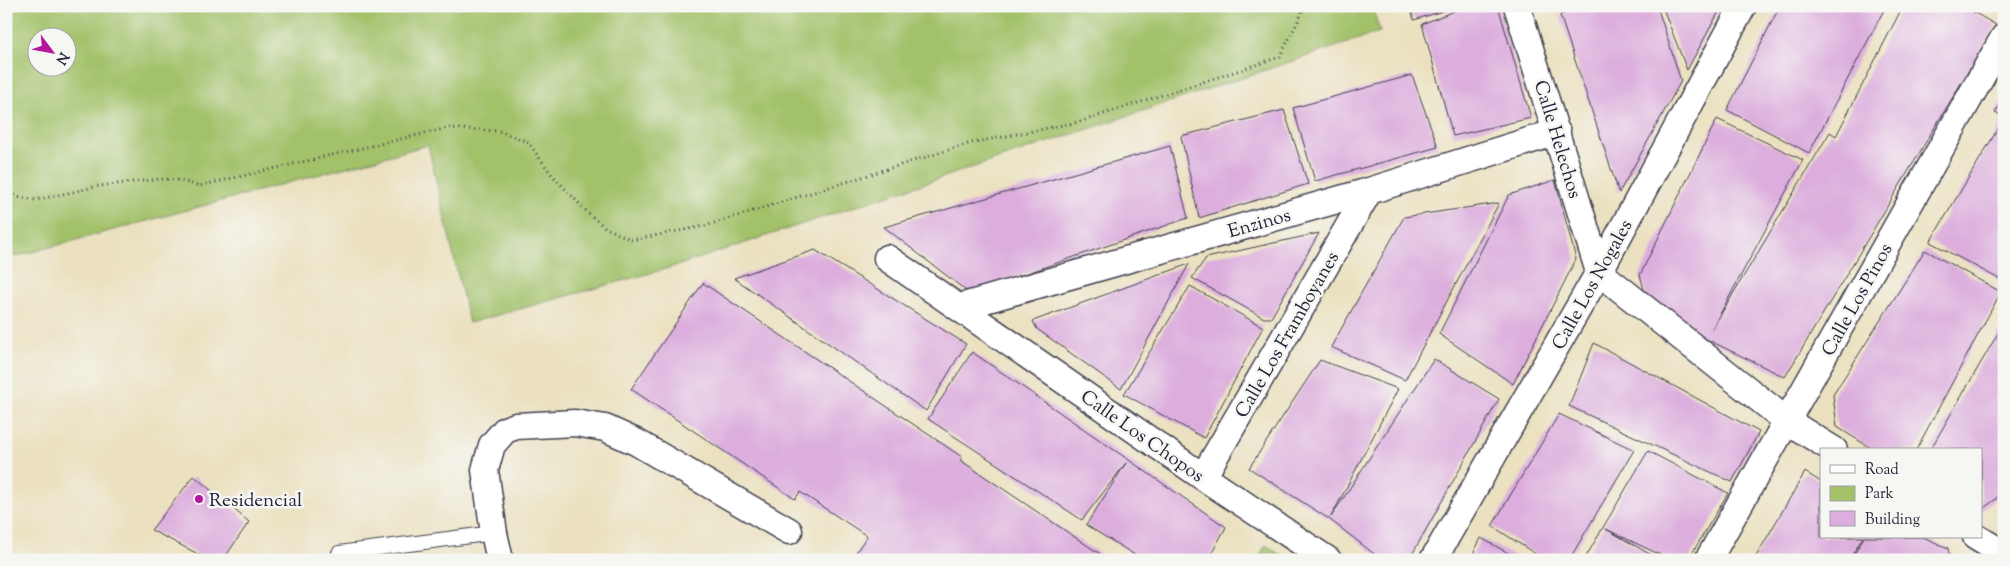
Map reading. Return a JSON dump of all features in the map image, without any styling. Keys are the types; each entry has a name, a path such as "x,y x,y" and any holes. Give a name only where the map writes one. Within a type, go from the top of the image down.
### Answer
{"street":[{"name":"Calle Helechos","path":"1517,6 1599,272"},
{"name":"Calle Los Nogales","path":"1433,560 1599,272 1743,6"},
{"name":"Calle Los Pinos","path":"1708,560 2004,37"},
{"name":"Enzinos","path":"960,307 1369,192 1557,132"},
{"name":"Calle Los Framboyanes","path":"1203,477 1369,192"},
{"name":"Calle Los Chopos","path":"887,258 1203,477 1328,560"},
{"path":"1599,272 1787,421 1831,448"},
{"path":"500,560 485,470 492,445 505,430 516,426 575,423 605,428 636,442 789,531"},
{"path":"1978,538 2002,554"}],"lane":[{"path":"339,553 494,533"}],"path":[{"path":"6,190 17,197 36,200 99,186 160,179 179,180 199,186 448,128 499,131 528,142 552,175 590,215 606,228 632,240 705,226 971,143 1078,122 1280,56 1302,14 1301,6"}],"green space":[{"path":"6,6 1372,6 1380,32 676,266 469,323 428,145 6,259"},
{"path":"1266,545 1288,560 1257,560"}],"building":[{"path":"1410,6 1455,6 1455,7 1414,20"},
{"path":"1466,6 1498,6 1531,118 1453,136 1422,24"},
{"path":"1554,6 1573,6 1573,7 1556,13"},
{"path":"1583,6 1657,6 1681,81 1619,193 1560,15"},
{"path":"1662,6 1722,6 1687,70"},
{"path":"1780,6 1886,6 1809,153 1727,110"},
{"path":"1903,6 1963,6 1996,25 1785,377 1706,339 1702,346 1648,304 1640,275 1717,119 1803,160 1712,329 1830,132 1836,136"},
{"path":"1412,75 1438,147 1315,181 1293,108"},
{"path":"2004,98 2004,117 1995,113"},
{"path":"1284,110 1308,184 1199,218 1181,136"},
{"path":"2002,122 2004,275 2001,280 1930,242"},
{"path":"1170,146 1188,218 969,293 884,227"},
{"path":"1555,180 1576,259 1513,384 1439,334 1509,195"},
{"path":"1499,203 1405,380 1331,347 1404,217"},
{"path":"1319,233 1271,318 1264,318 1192,278 1206,258"},
{"path":"815,250 966,344 926,411 734,278"},
{"path":"1925,250 2001,292 1917,448 1871,448 1837,427 1833,395"},
{"path":"1189,264 1121,389 1037,329 1033,321"},
{"path":"703,283 962,457 960,460 1109,560 851,560 867,536 800,492 795,499 631,389"},
{"path":"1190,286 1263,327 1204,438 1124,394"},
{"path":"2004,323 2004,340 1998,338 2004,341 2004,485 1996,499 1982,509 1982,448 1931,448"},
{"path":"1594,343 1759,432 1732,482 1569,406"},
{"path":"972,352 1226,527 1208,560 1143,560 1086,525 1126,463 1082,520 928,419"},
{"path":"1434,359 1499,399 1409,560 1382,560 1329,519 1249,468 1320,360 1398,389 1331,517"},
{"path":"1559,414 1634,450 1569,560 1545,560 1492,526"},
{"path":"1648,451 1728,493 1688,560 1671,560 1606,529 1660,560 1584,560"},
{"path":"1805,472 1820,481 1820,538 1862,538 1849,560 1754,560"},
{"name":"Residencial","path":"194,476 249,522 223,560 210,560 151,530"},
{"path":"1481,538 1521,560 1470,560"},
{"path":"1863,538 1925,538 1948,548 1950,560 1851,560"}],"place":[{"name":"Residencial","path":"199,499"}]}
